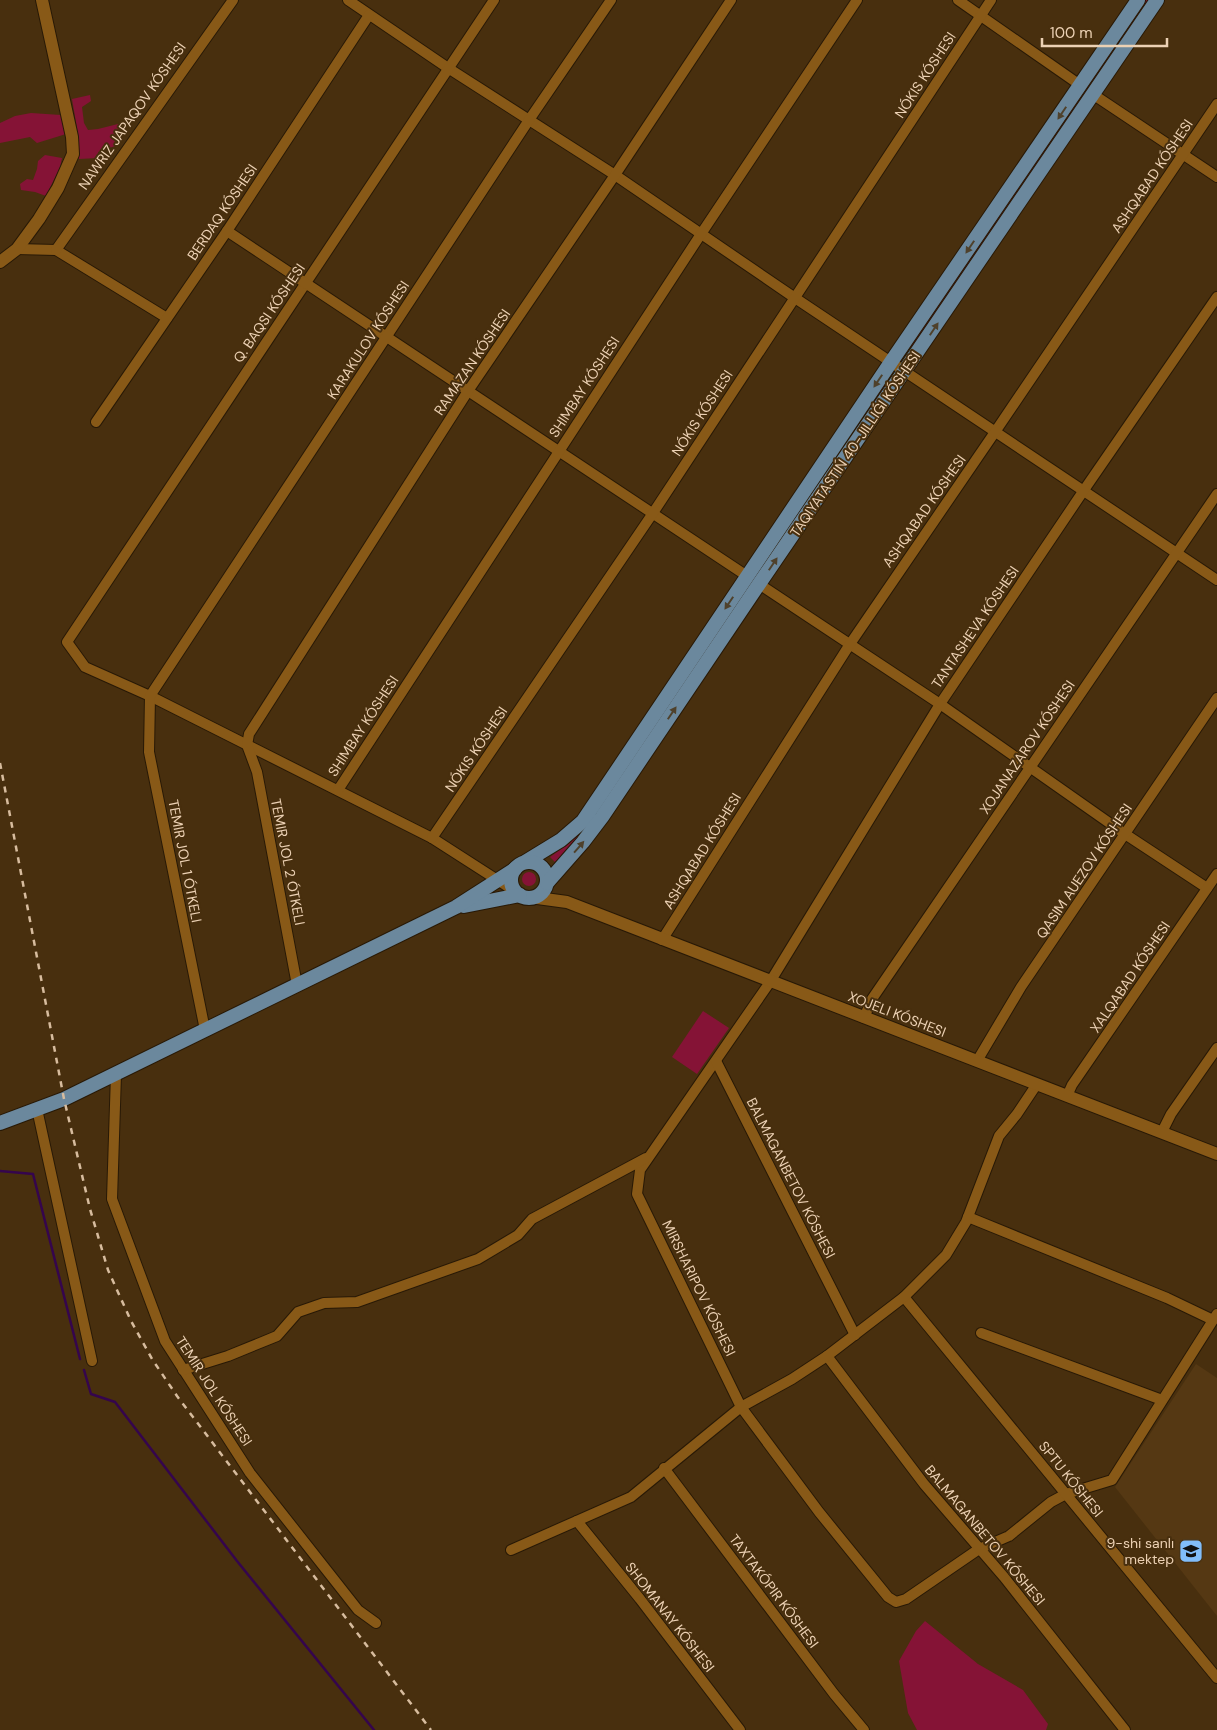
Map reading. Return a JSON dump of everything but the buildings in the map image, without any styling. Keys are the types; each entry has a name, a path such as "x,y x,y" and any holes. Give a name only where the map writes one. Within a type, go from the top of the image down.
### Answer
{"main road":[{"path":"0,1123 64,1099 456,907 561,840 583,821 891,362 1138,0"},
{"path":"456,907 541,893 547,883 583,842 602,817 1157,0"},
{"path":"522,895 512,884 511,878 520,866 536,863 542,866 547,877 547,883"}],"street":[{"path":"0,262 17,249 39,219 58,188 73,154 72,137 42,0"},
{"path":"56,250 233,0"},
{"path":"348,0 448,68 615,175 795,298 1217,580"},
{"path":"494,0 67,642 85,667 150,696 432,838 522,895 567,902"},
{"name":"KARAKULOV KÓSHESI","path":"150,696 529,120 611,0"},
{"name":"RAMAZAN KÓSHESI","path":"247,745 249,734 468,391 731,0"},
{"path":"338,790 701,234 857,0"},
{"path":"958,0 1080,85"},
{"name":"NÓKIS KÓSHESI","path":"432,838 653,513 990,0"},
{"name":"BERDAQ KÓSHESI","path":"96,422 227,231 370,15"},
{"path":"1094,95 1217,177"},
{"name":"ASHQABAD KÓSHESI","path":"662,940 850,644 1217,104"},
{"path":"227,231 747,576"},
{"path":"17,249 56,250 167,318"},
{"name":"TANTASHEVA KÓSHESI","path":"770,982 940,704 1217,297"},
{"name":"XOJANAZAROV KÓSHESI","path":"864,1018 872,998 1217,494"},
{"path":"759,584 940,704 1125,834 1207,888"},
{"name":"TEMIR JOL 1 ÓTKELI","path":"150,696 149,752 205,1030"},
{"path":"977,1062 1022,987 1217,698"},
{"name":"TEMIR JOL 2 ÓTKELI","path":"247,745 257,772 298,985"},
{"name":"XALQABAD KÓSHESI","path":"1067,1096 1072,1085 1217,874"},
{"path":"547,883 556,894 567,902"},
{"name":"XOJELI KÓSHESI","path":"567,902 1217,1154"},
{"name":"MIRSHARIPOV KÓSHESI","path":"770,982 640,1170 637,1194 741,1407 819,1512 888,1597 896,1602 906,1599 979,1548"},
{"path":"1162,1132 1171,1114 1217,1048"},
{"name":"BALMAGANBETOV KÓSHESI","path":"716,1060 855,1335"},
{"name":"TEMIR JOL KÓSHESI","path":"116,1074 112,1199 165,1341 250,1473 358,1610 376,1623"},
{"path":"512,1550 630,1496 741,1407 792,1379 827,1356 904,1296 946,1255 968,1217 999,1136 1018,1114 1037,1084"},
{"path":"37,1109 92,1360"},
{"path":"183,1370 228,1356 277,1336 298,1312 324,1303 357,1302 478,1259 518,1235 532,1219 649,1156"},
{"path":"968,1217 1215,1317 1112,1480 1066,1494 1051,1502 1009,1536 979,1548"},
{"name":"SPTU KÓSHESI","path":"904,1296 1217,1678"},
{"path":"981,1333 1162,1400"},
{"name":"BALMAGANBETOV KÓSHESI","path":"827,1356 924,1484 1004,1577 1125,1730"},
{"name":"TAXTAKÓPIR KÓSHESI","path":"664,1468 834,1694 864,1730"},
{"name":"SHOMANAY KÓSHESI","path":"577,1521 640,1599 740,1730"}],"shaded area":[{"path":"1144,0 1148,0 912,347 909,346"},
{"path":"90,95 91,101 82,107 84,123 88,130 118,124 119,143 98,152 98,158 79,159 78,134 72,99"},
{"path":"31,113 61,115 66,134 37,143 30,137 0,143 0,123 15,116"},
{"path":"45,155 62,158 60,167 46,196 21,190 20,184 27,179 33,180 38,161"},
{"path":"885,381 888,383 590,828 572,848 555,862 550,857 570,843 582,830"},
{"path":"526,872 532,872 536,879 532,886 526,886 522,882 522,876"},
{"path":"703,1011 729,1028 697,1074 672,1057"},
{"name":"9-shi sanlı mektep","path":"1196,1364 1217,1378 1217,1616 1115,1487"},
{"path":"925,1621 978,1664 1023,1690 1048,1724 1046,1730 917,1730 908,1713 899,1661 916,1631"}],"waterway":[{"path":"0,1171 33,1174 80,1359"},
{"path":"84,1370 91,1394 115,1402 237,1561 374,1730"}],"railway":[{"path":"0,763 64,1099 90,1209 108,1270 131,1321 152,1359 177,1396 431,1730"}],"place":[{"name":"9-shi sanlı mektep","path":"1191,1551"}]}
